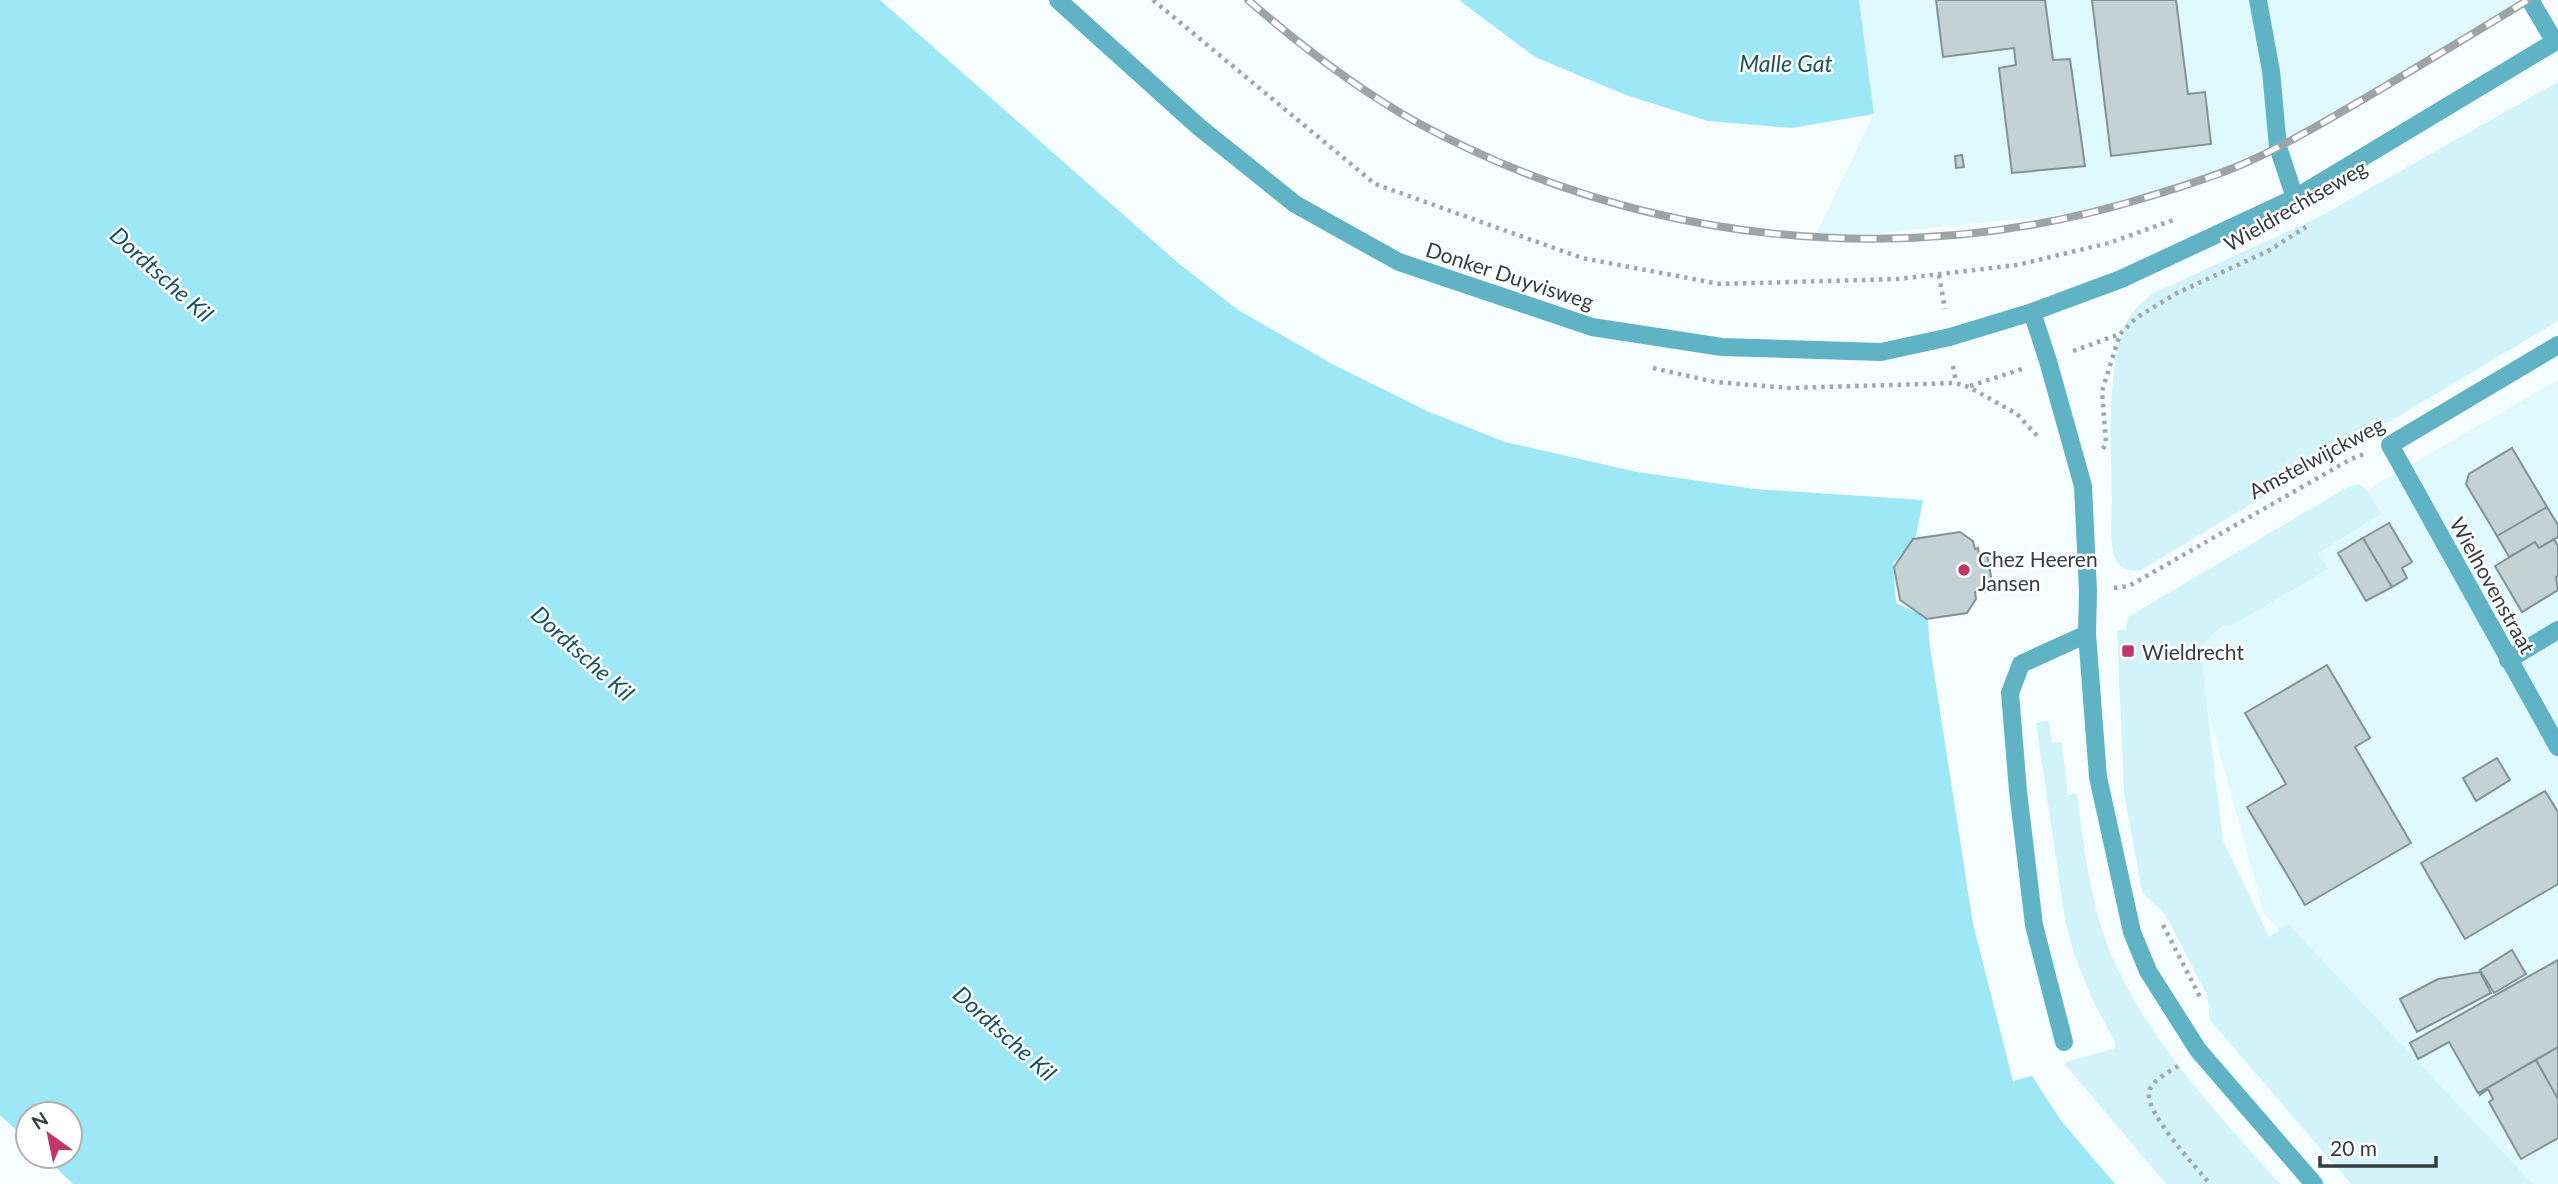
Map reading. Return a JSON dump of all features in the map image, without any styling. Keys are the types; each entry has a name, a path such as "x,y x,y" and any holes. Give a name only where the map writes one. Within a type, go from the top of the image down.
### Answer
{"street":[{"name":"Donker Duyvisweg","path":"1058,0 1199,127 1295,204 1399,262 1592,327 1722,347 1881,352 1950,337 2032,312"},
{"path":"2258,0 2271,71 2278,147 2295,198"},
{"path":"2530,0 2556,41"},
{"name":"Wieldrechtseweg","path":"2032,312 2122,279 2295,198 2556,41"},
{"path":"2032,312 2082,486 2088,591 2087,634 2098,776 2132,932 2148,971 2198,1050 2314,1184"},
{"name":"Amstelwijckweg","path":"2390,445 2558,345"},
{"name":"Wielhovenstraat","path":"2390,445 2558,747"},
{"path":"2508,660 2558,630"},
{"path":"2064,1042 2034,925 2018,791 2010,692 2021,664 2087,634"}],"path":[{"name":"Donker Duyvisweg","path":"1153,0 1375,184 1582,258 1720,284 1898,279 1939,275"},
{"name":"Wieldrechtseweg","path":"2082,486 2106,443 2102,390 2120,334 2136,318 2177,293 2268,251 2310,225"},
{"path":"1969,387 2017,414 2045,445"},
{"name":"Amstelwijckweg","path":"2088,591 2129,586 2351,459 2390,445"},
{"path":"2198,1050 2153,1085 2149,1092 2153,1111 2210,1184"}],"shaded area":[{"path":"1859,0 2528,0 2369,95 2213,174 2103,210 1813,240 1874,114"},
{"path":"2558,82 2558,321 2141,570 2133,571 2119,565 2113,552 2111,537 2111,399 2120,339 2125,324 2137,307 2154,293 2321,216"},
{"path":"2558,380 2558,1184 2503,1184 2264,913 2189,642 2377,484"},
{"path":"2359,484 2367,490 2381,514 2318,553 2328,569 2231,626 2223,625 2200,646 2223,840 2269,937 2288,924 2533,1184 2351,1184 2210,1020 2207,995 2165,914 2142,892 2124,792 2117,630 2126,630 2128,617 2346,488"},
{"path":"2049,721 2052,743 2062,742 2068,795 2077,794 2095,905 2120,974 2138,1007 2182,1070 2280,1184 2166,1184 2064,1063 2115,1048 2115,1042 2093,1001 2074,954 2065,919 2036,723"}],"water":[{"name":"Dordtsche Kil","path":"0,0 880,0 1177,262 1238,310 1334,365 1427,411 1505,442 1637,472 1755,489 1923,500 1916,536 1893,564 1896,603 1928,618 1929,640 1973,924 2013,1081 2032,1076 2062,1122 2115,1184 73,1184 58,1170 84,1170 84,1100 14,1100 14,1128 0,1115"},
{"name":"Malle Gat","path":"1459,0 1859,0 1874,114 1792,128 1708,121 1626,95 1535,57"}],"building":[{"path":"1936,0 2045,0 2053,60 2070,59 2085,166 2012,173 1999,68 2016,65 2014,48 1943,57"},
{"path":"2092,0 2176,0 2188,94 2205,92 2211,144 2111,156"},
{"path":"1962,155 1964,167 1956,168 1955,156"},
{"path":"2512,448 2547,507 2497,536 2466,484 2469,474"},
{"path":"2547,507 2558,525 2558,537 2539,548 2535,542 2509,557 2497,536"},
{"path":"2389,523 2412,562 2402,568 2407,578 2392,587 2363,538"},
{"path":"1960,532 1973,541 1979,555 1987,554 1992,582 1984,583 1986,591 1975,592 1976,599 1967,613 1927,619 1900,600 1894,567 1913,539"},
{"path":"2363,538 2392,587 2366,601 2338,553"},
{"path":"2554,539 2558,546 2558,590 2522,612 2495,566 2535,542 2539,548"},
{"path":"2327,665 2370,738 2355,747 2411,843 2305,905 2247,807 2286,784 2245,713"},
{"path":"2497,758 2510,780 2476,801 2463,778"},
{"path":"2545,791 2558,812 2558,884 2465,939 2421,863"},
{"path":"2512,950 2526,974 2494,993 2480,970"},
{"path":"2558,960 2558,1047 2478,1093 2449,1042 2418,1059 2410,1043"},
{"path":"2480,972 2491,993 2417,1032 2400,999 2438,979"},
{"path":"2558,1047 2558,1099 2536,1060"},
{"path":"2536,1060 2558,1099 2558,1138 2521,1159 2489,1102 2493,1099 2488,1089 2480,1095 2479,1093"}],"railway":[{"path":"1248,0 1309,50 1373,96 1418,123 1503,164 1591,196 1682,219 1773,234 1866,239 1959,235 2052,221 2144,198 2231,169 2315,127 2528,0"}],"place":[{"name":"Chez Heeren Jansen","path":"1964,570"},
{"name":"Wieldrecht","path":"2128,651"}]}
